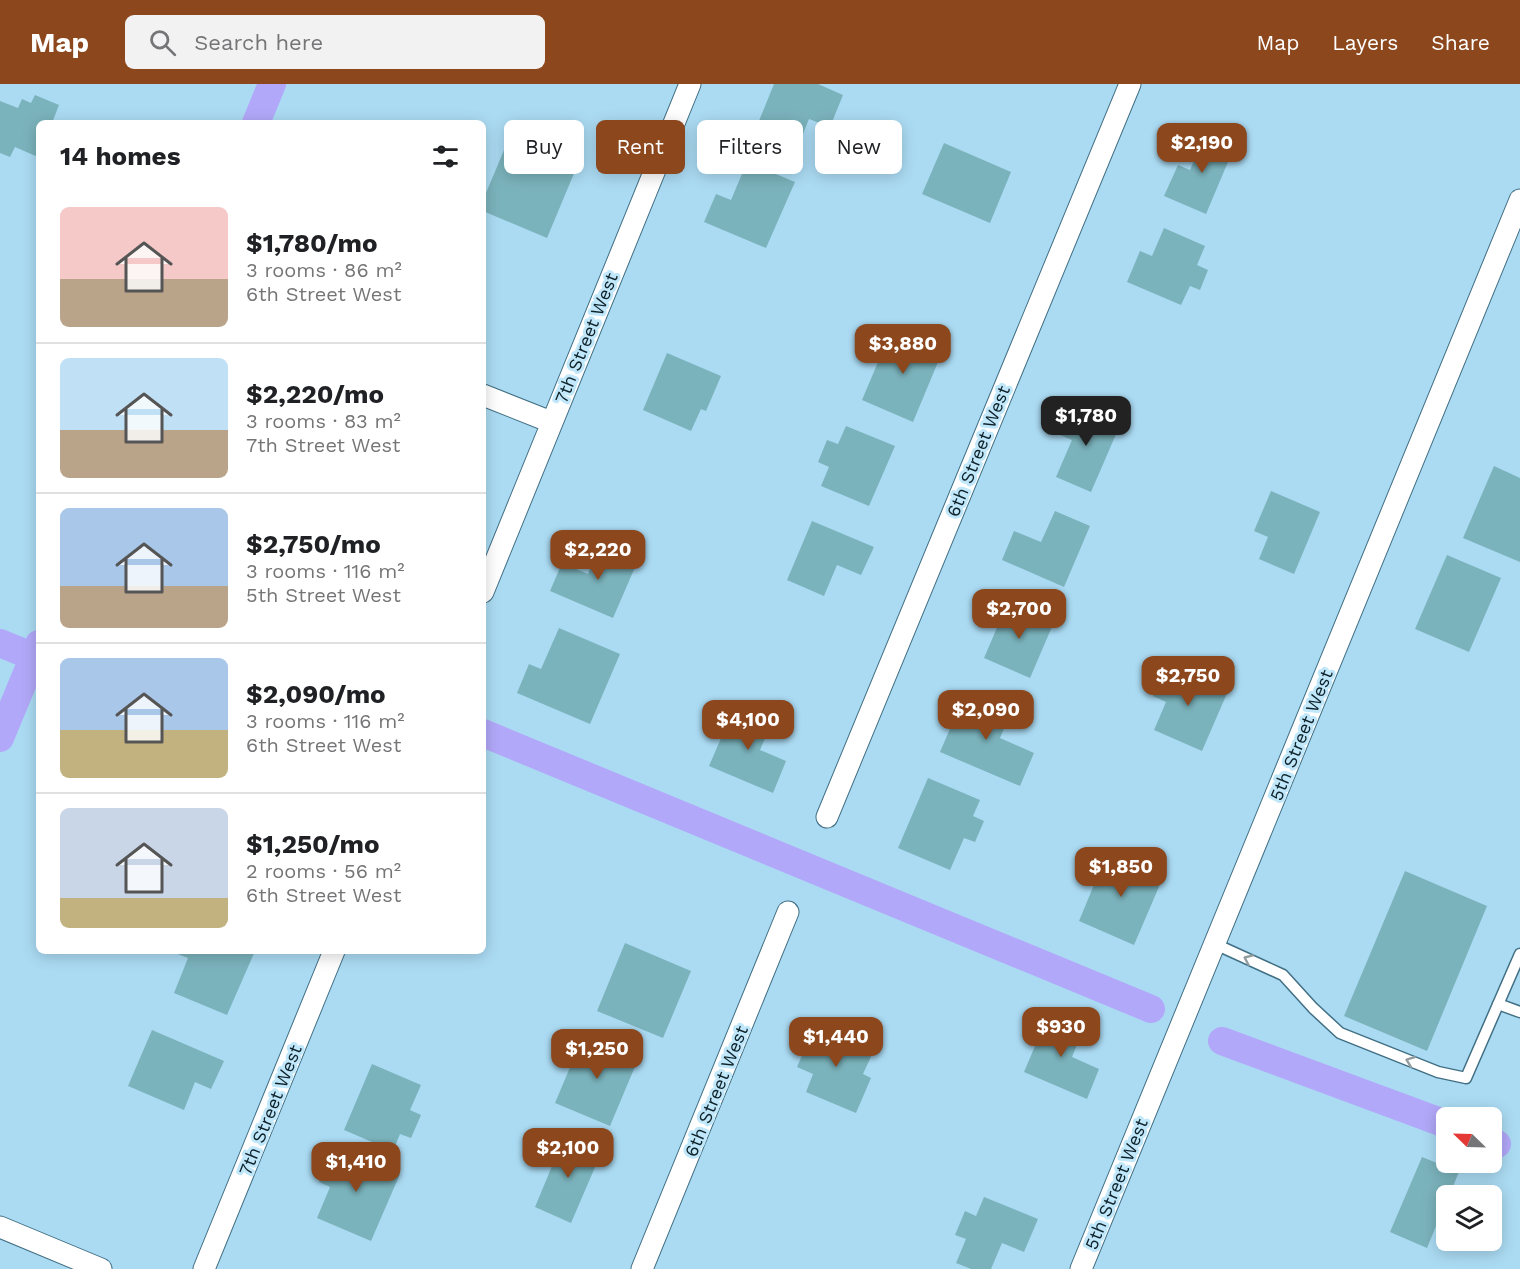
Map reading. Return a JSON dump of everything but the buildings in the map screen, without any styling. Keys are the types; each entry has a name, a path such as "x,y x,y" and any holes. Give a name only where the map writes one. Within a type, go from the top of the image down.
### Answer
{"street":[{"name":"7th Street West","path":"486,584 690,84"},
{"name":"6th Street West","path":"827,818 1130,84"},
{"name":"5th Street West","path":"1082,1269 1520,200"},
{"path":"486,396 551,422"},
{"name":"6th Street West","path":"642,1269 788,912"},
{"name":"7th Street West","path":"204,1269 333,954"},
{"path":"0,1227 101,1269"}],"lane":[{"path":"1215,944 1283,975 1312,1008 1340,1033 1438,1072 1466,1078 1520,954"},
{"path":"1498,1004 1520,1012"}],"waterway":[{"path":"257,120 272,84"},
{"path":"0,643 34,657"},
{"path":"0,738 36,651"},
{"path":"486,734 1151,1009"},
{"path":"1222,1041 1436,1120"}]}
